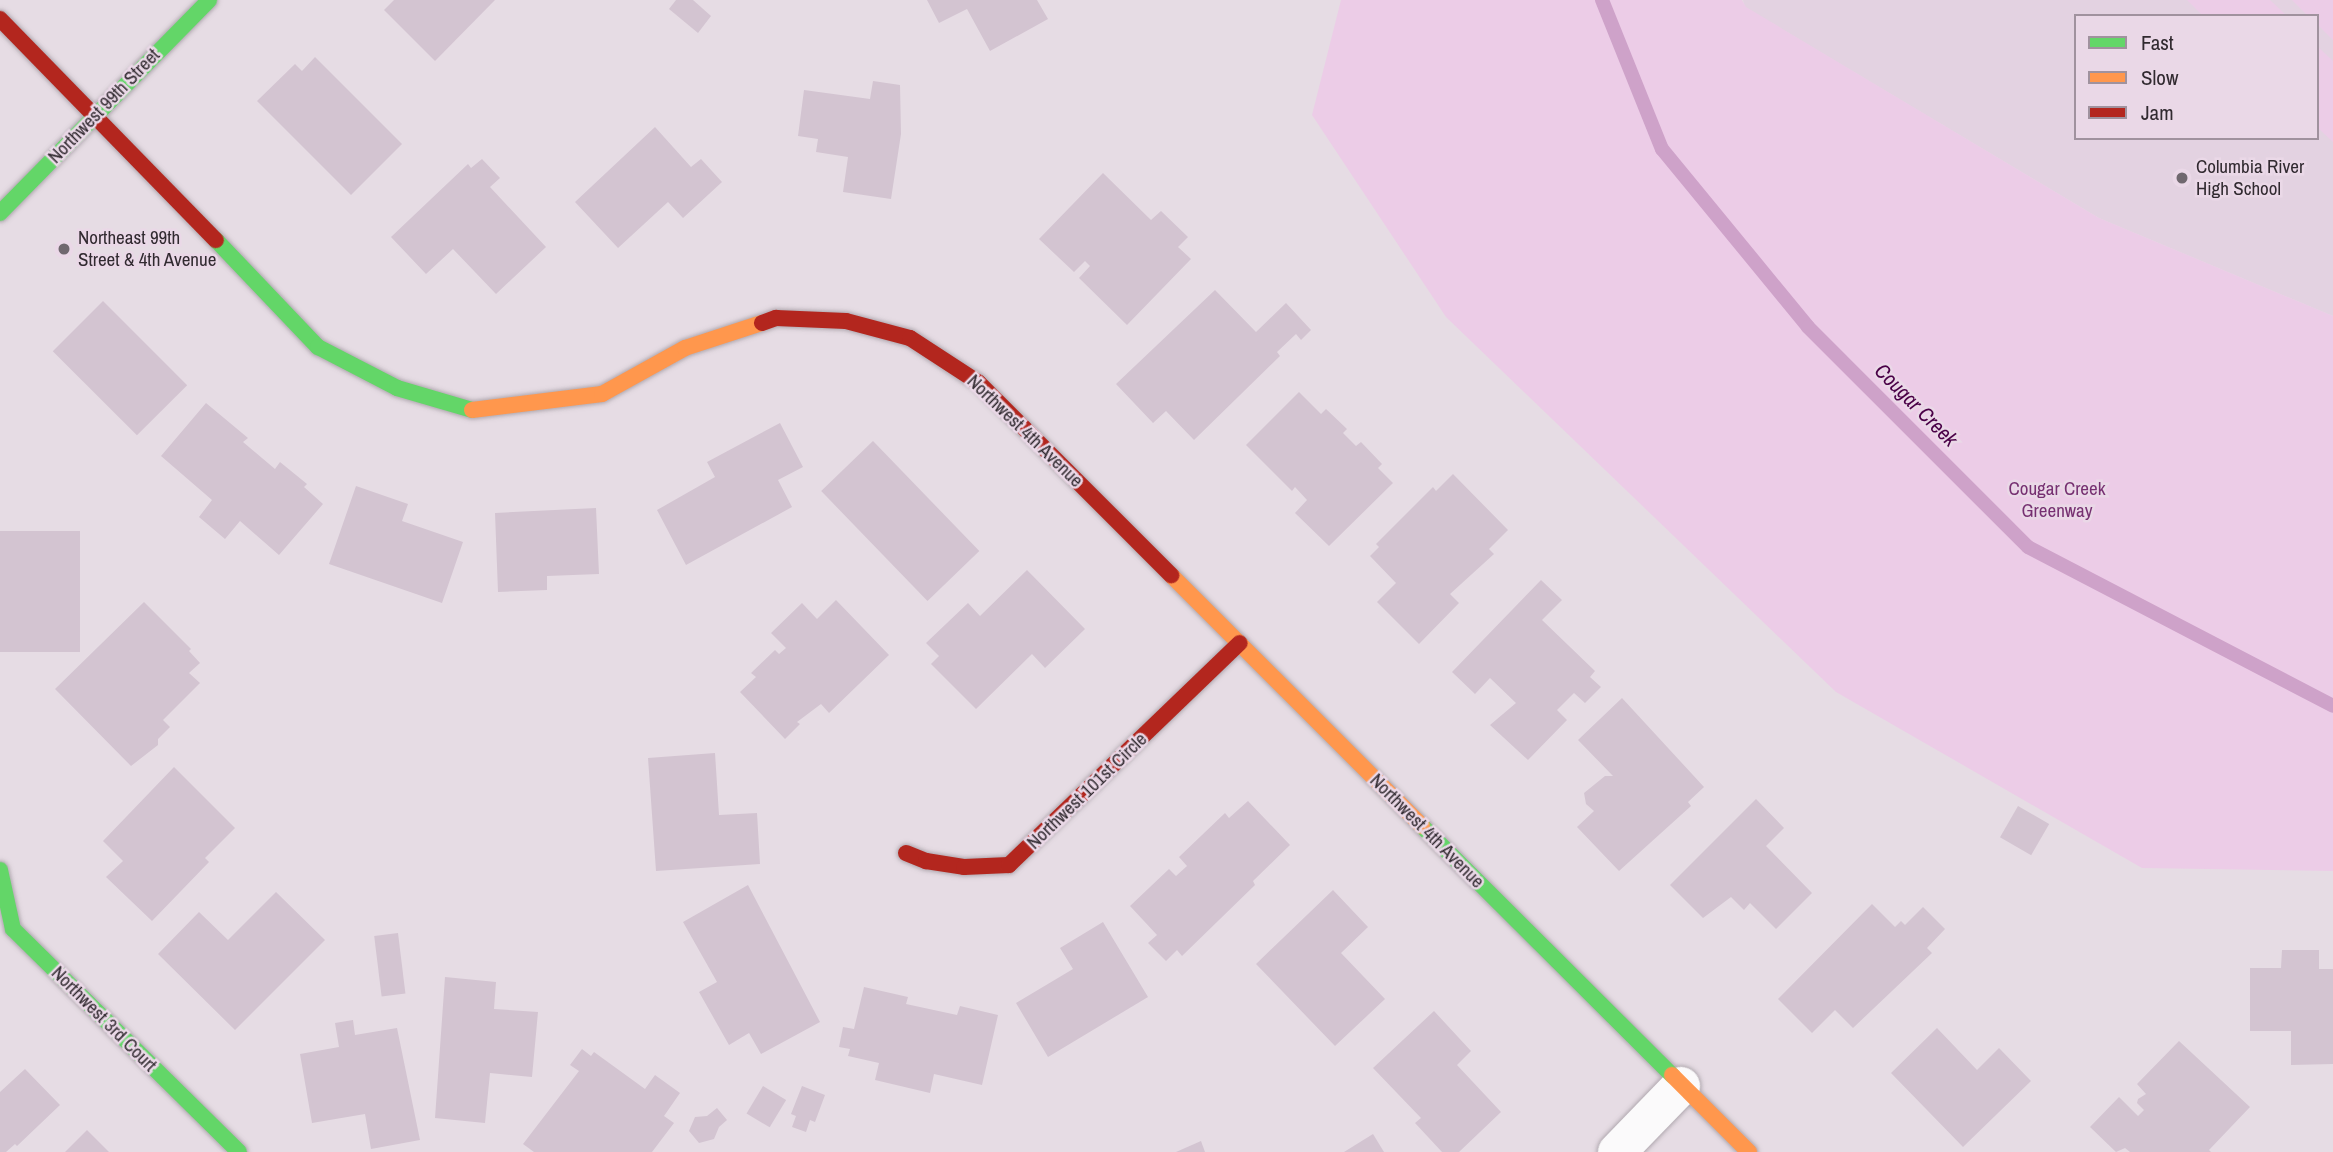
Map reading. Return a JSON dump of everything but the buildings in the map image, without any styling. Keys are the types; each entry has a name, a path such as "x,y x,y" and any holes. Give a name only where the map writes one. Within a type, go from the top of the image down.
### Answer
{"street":[{"name":"Northwest 99th Street","path":"0,213 209,0"},
{"name":"Northwest 4th Avenue","path":"0,19 96,114 318,348 397,388 476,411 603,394 685,348 776,318 846,321 910,338 979,383 1749,1152"},
{"name":"Northwest 101st Circle","path":"906,853 926,861 964,867 1009,865 1240,643"},
{"name":"Northwest 3rd Court","path":"0,870 13,929 239,1152"},
{"path":"1617,1152 1681,1086"}],"shaded area":[{"name":"Columbia River High School","path":"1743,0 2333,0 2333,316 2099,218 1745,7"}],"green space":[{"name":"Cougar Creek Greenway","path":"1341,0 1742,0 1746,7 2099,218 2333,316 2333,871 2142,868 1836,692 1446,317 1312,115"},
{"path":"2187,0 2270,0 2285,14 2201,14"},
{"path":"2292,0 2333,0 2333,40 2319,26 2319,14 2306,14"},
{"path":"2319,48 2333,61 2333,142 2319,129"}],"waterway":[{"name":"Cougar Creek","path":"1602,0 1662,149 1808,327 2028,547 2333,706"}],"traffic: fast":[{"path":"0,213 209,0"},
{"path":"216,240 318,347 397,388 472,410"},
{"path":"1422,826 1672,1075"},
{"path":"0,870 13,929 239,1152"}],"traffic: slow":[{"path":"472,410 602,394 685,348 762,323"},
{"path":"1171,575 1422,826"},
{"path":"1672,1075 1749,1152"}],"traffic: jam":[{"path":"0,19 216,240"},
{"path":"762,323 776,318 846,321 910,338 979,383 1171,575"},
{"path":"906,853 926,861 964,867 1009,865 1240,643"}],"place":[{"name":"Columbia River High School","path":"2182,178"},
{"name":"Northeast 99th Street & 4th Avenue","path":"64,249"}]}
